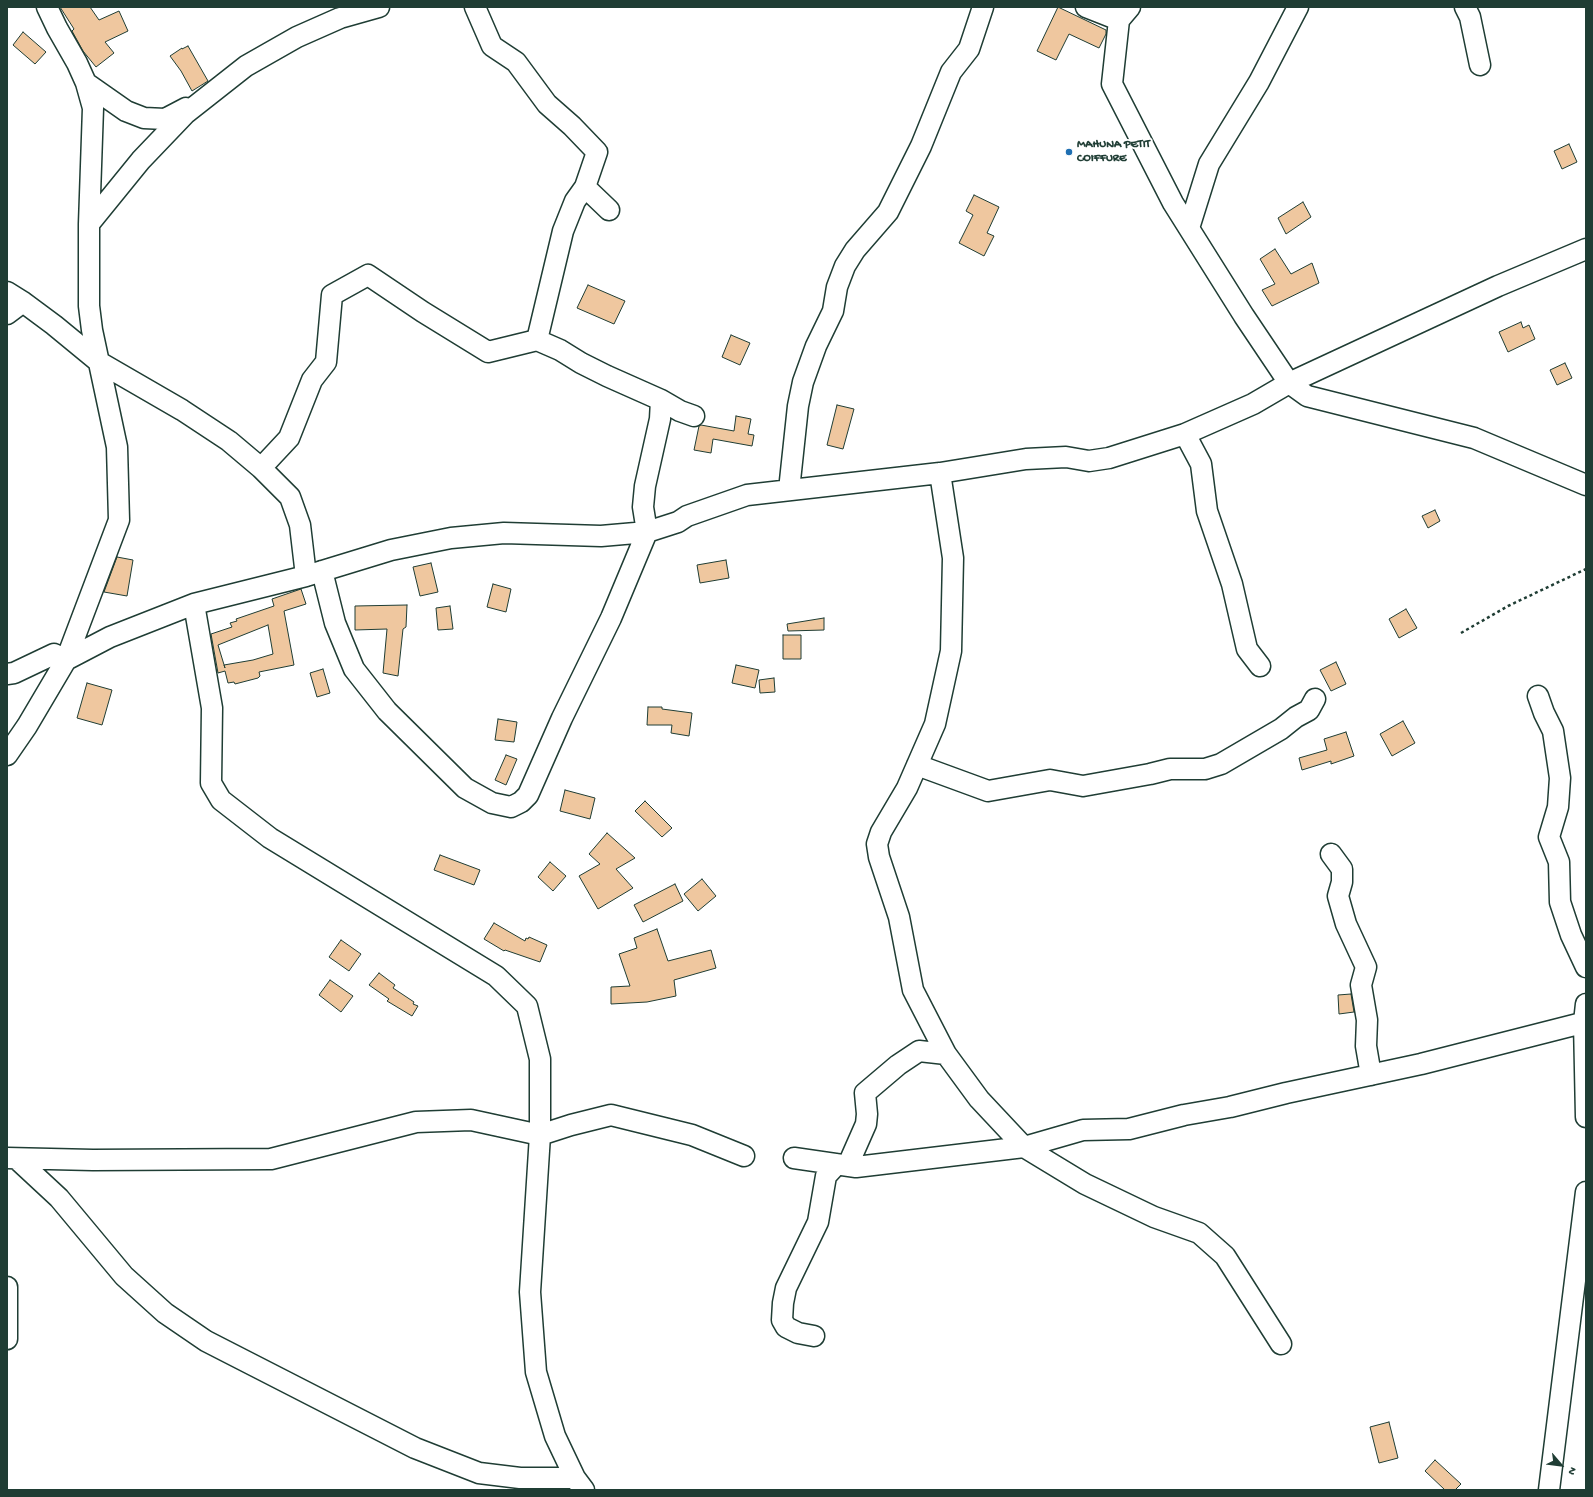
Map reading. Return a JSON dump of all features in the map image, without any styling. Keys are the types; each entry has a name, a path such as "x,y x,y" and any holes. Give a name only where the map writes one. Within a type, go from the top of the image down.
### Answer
{"street":[{"path":"7,755 27,726 66,660 119,520 118,448 98,362 89,306 89,224 93,108 86,83 77,63 47,7"},
{"path":"89,224 141,160 185,114 246,66 296,37 340,18 379,7"},
{"path":"475,7 492,46 516,62 547,104 572,126 597,152 584,187 575,201 563,231 537,340"},
{"path":"789,490 798,406 803,382 816,346 833,311 837,287 845,266 855,250 888,212 921,146 951,72 969,49 983,7"},
{"path":"1086,7 1124,13 1112,84 1173,203 1244,316 1289,382 1307,396 1474,438 1586,485"},
{"path":"1189,228 1209,164 1259,82 1298,7"},
{"path":"1465,7 1470,17 1480,65"},
{"path":"86,83 126,111 144,118 165,119 209,96"},
{"path":"584,187 609,210"},
{"path":"66,660 110,637 194,604 314,573 391,550 451,538 504,533 601,536 647,532 678,522 687,516 747,495 940,473 1026,459 1066,457 1089,460 1109,458 1185,434 1253,404 1289,382 1498,286 1586,249"},
{"path":"261,468 289,438 312,380 326,362 332,295 368,275 423,312 488,352 537,340 560,350 582,364 694,416"},
{"path":"7,314 15,297 98,362 182,410 229,441 261,468 290,497 314,573 354,670 387,711 465,788 492,803 511,807 522,802 528,794 562,718 611,618 647,532 643,507 645,486 660,419 661,400"},
{"path":"1185,434 1201,464 1207,511 1232,584 1246,649 1260,666"},
{"path":"940,473 953,558 951,651 935,724 907,788 881,832 877,844 879,857 899,917 914,990 946,1054 979,1099 1024,1147 1085,1184 1154,1217 1199,1233 1225,1256 1281,1344"},
{"path":"194,604 212,708 211,783 221,800 270,838 496,976 527,1006 540,1059 540,1135 530,1292 536,1372 556,1436 579,1484"},
{"path":"7,674 14,673 54,654 66,660"},
{"path":"1538,696 1544,714 1553,731 1560,778 1558,807 1549,837 1559,862 1560,902 1571,935 1586,967"},
{"path":"917,765 988,791 1050,780 1082,786 1126,779 1170,769 1205,769 1221,764 1281,729 1296,717 1309,710 1315,699"},
{"path":"1331,854 1342,869 1342,882 1338,896 1346,924 1366,967 1360,985 1366,1020 1366,1046 1371,1074"},
{"path":"794,1158 856,1167 1024,1147 1083,1130 1129,1129 1184,1115 1230,1108 1286,1093 1421,1064 1585,1016 1586,1117"},
{"path":"856,1167 851,1158 866,1124 867,1114 865,1093 898,1065 919,1051 946,1054"},
{"path":"12,1158 93,1160 270,1159 416,1122 471,1120 540,1135 571,1125 611,1115 692,1135 744,1156"},
{"path":"12,1158 59,1198 124,1276 166,1313 206,1341 415,1448 479,1473 579,1484"},
{"path":"814,1336 798,1333 786,1326 782,1320 783,1303 786,1288 818,1222 826,1176 837,1164"},
{"path":"1549,1490 1586,1192"},
{"path":"7,1288 7,1339"}],"path":[{"path":"1461,633 1508,606 1586,569"}],"building":[{"path":"60,7 90,7 99,20 119,11 128,31 105,42 114,53 96,67 83,51 72,31 74,29"},
{"path":"1058,7 1106,30 1106,34 1099,48 1069,34 1056,60 1037,51"},
{"path":"23,32 46,52 35,64 13,45"},
{"path":"188,46 208,81 192,91 181,71 170,56"},
{"path":"1569,144 1577,162 1562,169 1554,151"},
{"path":"974,195 999,207 987,233 994,236 984,256 959,243 973,215 966,211"},
{"path":"1303,202 1311,217 1286,234 1278,218"},
{"path":"1275,249 1291,274 1312,263 1319,283 1272,306 1262,290 1275,284 1260,259"},
{"path":"588,285 625,301 614,324 577,308"},
{"path":"1521,322 1523,328 1529,325 1535,339 1508,352 1499,332"},
{"path":"731,335 750,343 740,365 722,357"},
{"path":"1565,363 1572,378 1557,385 1550,370"},
{"path":"837,405 854,409 843,449 827,445"},
{"path":"736,416 751,419 748,434 754,435 752,446 713,439 711,453 694,450 699,426 701,425 734,431"},
{"path":"1435,510 1440,521 1428,528 1422,516"},
{"path":"117,557 133,560 127,596 104,592"},
{"path":"726,560 729,578 700,583 697,565"},
{"path":"431,563 438,592 420,596 413,567"},
{"path":"493,584 511,589 506,612 487,607"},
{"path":"301,589 306,604 284,611 294,665 259,672 260,676 258,678 235,684 234,682 228,683 225,671 218,673 211,634 232,627 230,623 237,621 236,619 274,606 272,599","holes":["268,625 273,654 253,660 224,665 218,645"]},
{"path":"407,605 406,627 403,629 398,676 383,673 387,629 355,630 355,606"},
{"path":"450,606 453,629 438,630 436,608"},
{"path":"1406,609 1417,628 1399,638 1389,619"},
{"path":"824,618 824,630 788,631 787,624"},
{"path":"783,635 801,635 801,659 783,659"},
{"path":"1336,662 1346,684 1331,691 1320,670"},
{"path":"736,665 759,670 755,688 732,683"},
{"path":"323,669 330,693 317,697 310,673"},
{"path":"774,678 775,692 760,693 759,680"},
{"path":"87,683 112,690 102,725 77,718"},
{"path":"648,707 662,707 662,709 692,713 689,736 671,733 672,725 647,725"},
{"path":"498,719 517,722 514,742 495,740"},
{"path":"1403,721 1415,743 1392,756 1380,734"},
{"path":"1346,732 1354,756 1331,764 1331,761 1302,770 1299,758 1327,750 1324,739"},
{"path":"506,755 517,759 506,785 495,780"},
{"path":"565,790 595,798 590,819 560,811"},
{"path":"645,801 672,828 662,837 635,811"},
{"path":"607,833 635,858 616,869 633,888 598,909 579,876 600,864 589,854"},
{"path":"440,855 480,870 474,885 434,870"},
{"path":"550,862 566,876 553,891 538,877"},
{"path":"702,879 716,896 698,911 684,894"},
{"path":"675,884 683,901 643,922 634,905"},
{"path":"494,923 525,941 526,938 528,939 529,937 547,945 540,962 505,950 504,951 484,939"},
{"path":"657,929 668,961 711,950 716,968 674,980 676,996 647,1002 611,1004 611,987 630,986 619,954 637,948 634,938"},
{"path":"341,940 361,954 349,971 329,957"},
{"path":"379,973 395,985 393,988 414,1002 413,1004 418,1006 412,1016 387,1001 389,999 369,985"},
{"path":"330,980 353,996 341,1012 319,995"},
{"path":"1351,994 1354,1012 1339,1014 1338,995"},
{"path":"1389,1422 1398,1458 1379,1463 1370,1427"},
{"path":"1435,1460 1461,1484 1455,1490 1445,1490 1425,1471"}],"place":[{"name":"MAHUNA PETIT COIFFURE","path":"1069,152"}]}
